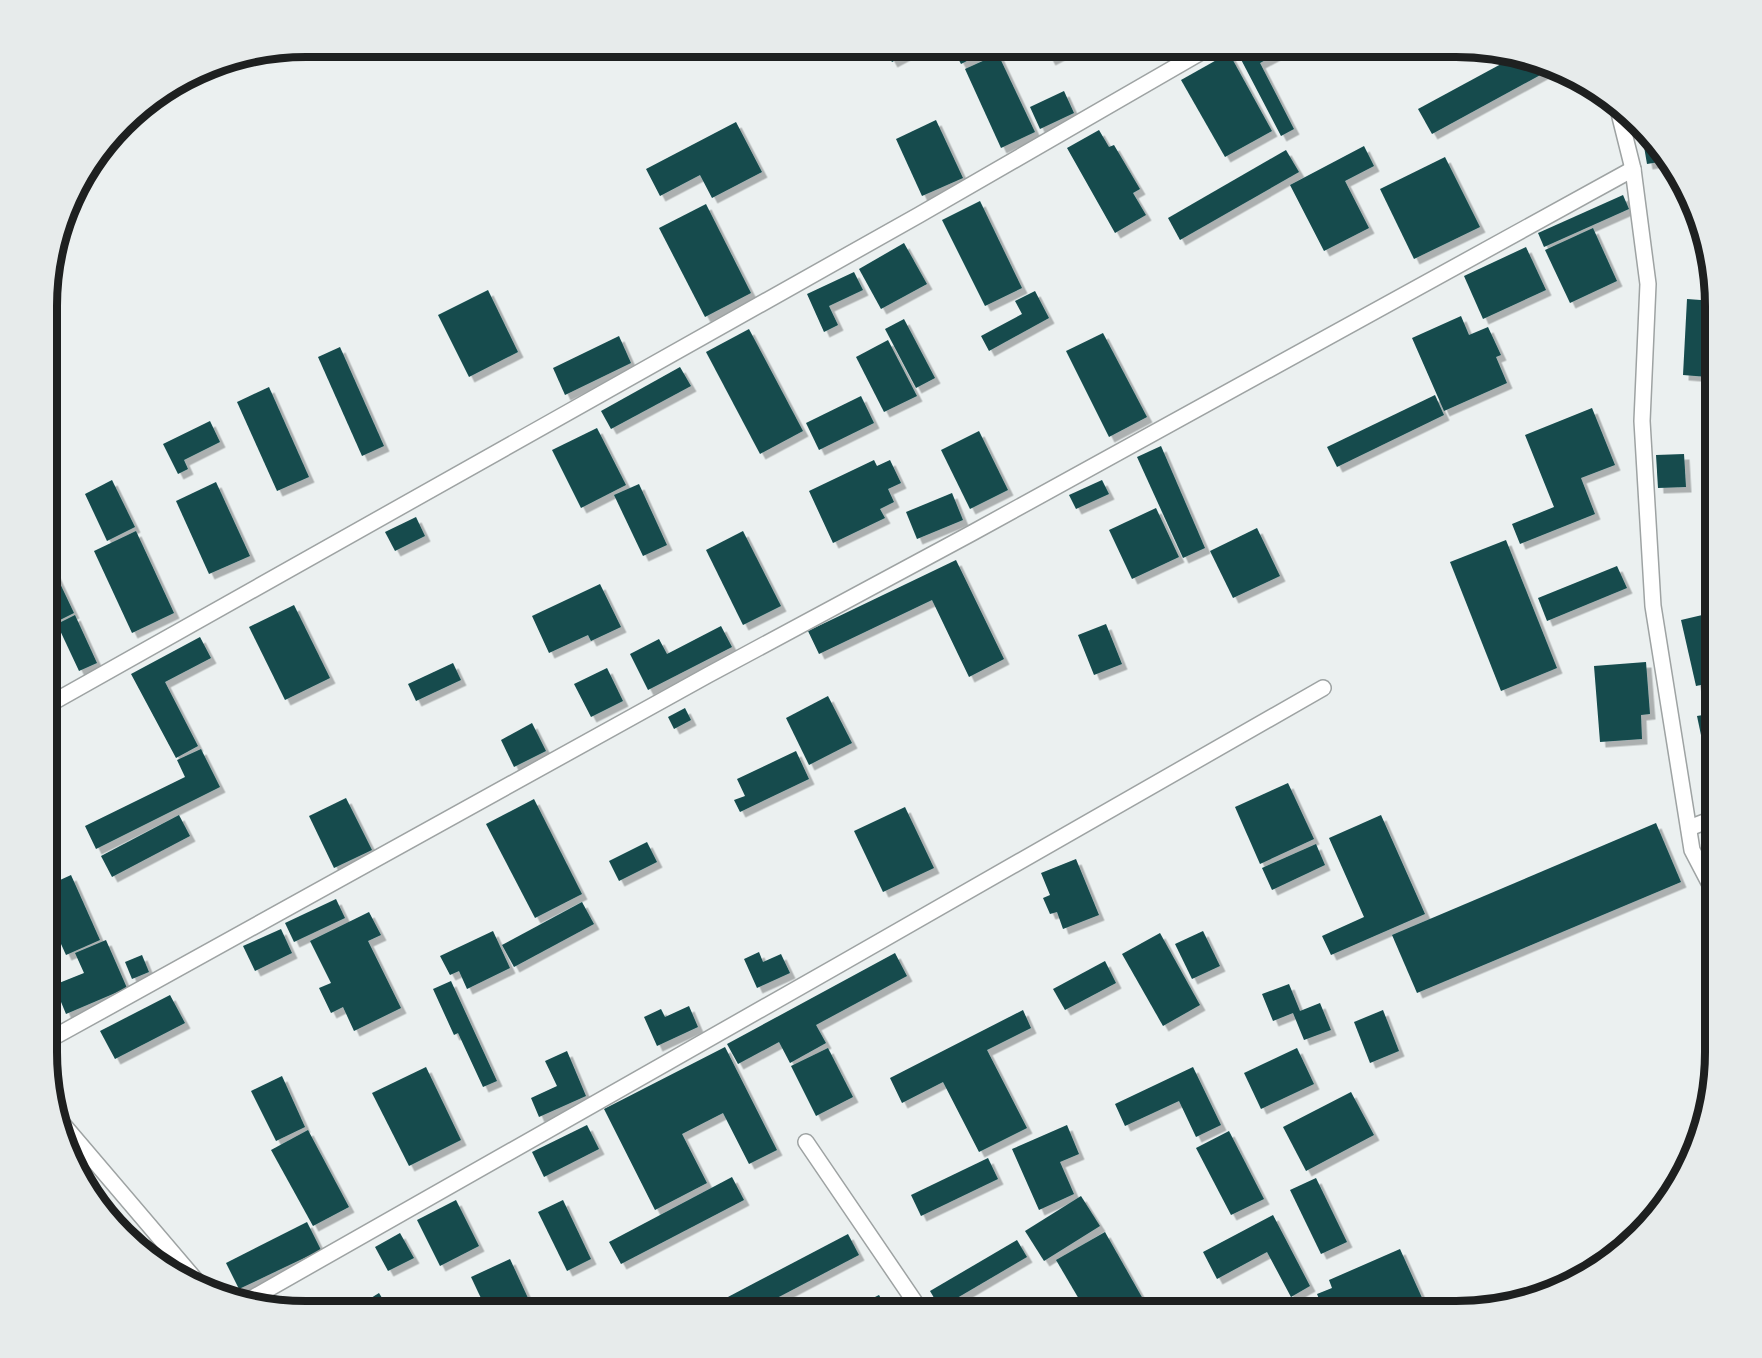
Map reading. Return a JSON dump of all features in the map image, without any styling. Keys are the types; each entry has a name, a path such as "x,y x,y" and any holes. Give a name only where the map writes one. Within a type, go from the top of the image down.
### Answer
{"lane":[{"path":"57,700 919,215 1193,57"},
{"path":"1621,120 1633,169 1648,284 1642,421 1653,606 1692,850 1705,875"},
{"path":"57,1035 708,675 972,533 1633,169"},
{"path":"256,1296 1036,854 1323,688"},
{"path":"1689,828 1705,822"},
{"path":"70,1133 188,1271"},
{"path":"806,1142 914,1301"}],"building":[{"path":"889,57 901,57 892,62"},
{"path":"957,57 975,57 961,64"},
{"path":"991,57 999,57 1035,132 1001,148 965,69"},
{"path":"1222,57 1231,57 1272,131 1225,157 1181,80"},
{"path":"1240,57 1271,57 1260,63 1294,129 1281,136"},
{"path":"1505,62 1544,73 1432,134 1418,109"},
{"path":"1064,91 1074,113 1040,129 1030,107"},
{"path":"936,120 963,178 922,196 896,139"},
{"path":"736,122 762,172 712,198 700,175 660,196 646,169"},
{"path":"1099,130 1109,147 1114,145 1140,189 1133,193 1146,215 1115,233 1067,148"},
{"path":"1643,142 1659,162 1647,164"},
{"path":"1364,146 1374,166 1345,181 1369,228 1324,251 1290,185"},
{"path":"1286,150 1299,172 1180,240 1168,218"},
{"path":"1445,157 1480,227 1414,259 1380,189"},
{"path":"1623,195 1629,209 1544,247 1538,233"},
{"path":"980,201 1022,288 985,306 942,220"},
{"path":"706,204 751,293 705,317 659,228"},
{"path":"1593,228 1617,281 1570,303 1545,250"},
{"path":"904,243 927,284 881,309 859,269"},
{"path":"1526,247 1546,290 1483,319 1464,276"},
{"path":"854,272 863,290 829,306 838,325 824,332 807,294"},
{"path":"488,290 518,352 469,377 438,315"},
{"path":"1035,291 1049,318 989,351 981,336 1022,314 1015,301"},
{"path":"1687,299 1705,300 1705,377 1683,375"},
{"path":"1461,316 1469,335 1488,327 1501,355 1496,357 1507,383 1444,411 1412,338"},
{"path":"904,319 935,378 916,388 885,329"},
{"path":"749,329 803,431 760,454 706,352"},
{"path":"1103,333 1147,417 1109,437 1066,351"},
{"path":"619,336 631,363 565,395 553,368"},
{"path":"888,340 917,396 884,412 856,357"},
{"path":"340,347 384,446 362,456 318,357"},
{"path":"680,367 691,386 611,429 601,411"},
{"path":"269,387 309,477 277,491 237,402"},
{"path":"1435,395 1444,415 1337,467 1327,447"},
{"path":"861,396 874,423 819,450 806,423"},
{"path":"1592,408 1615,465 1581,478 1595,514 1520,544 1512,524 1554,507 1525,435"},
{"path":"210,421 220,442 184,460 188,469 178,474 163,444"},
{"path":"597,428 626,485 581,508 552,450"},
{"path":"979,431 1008,490 970,509 941,450"},
{"path":"1161,446 1205,548 1183,558 1137,457"},
{"path":"1684,454 1686,487 1658,488 1656,455"},
{"path":"874,460 877,466 890,460 901,483 888,489 894,502 880,509 885,518 833,543 809,491"},
{"path":"112,480 135,527 107,541 85,494"},
{"path":"1102,480 1109,494 1076,509 1069,495"},
{"path":"216,482 250,556 209,574 176,501"},
{"path":"639,484 667,545 643,556 614,495"},
{"path":"952,493 963,520 917,539 906,512"},
{"path":"1156,508 1179,557 1132,579 1109,530"},
{"path":"416,517 425,536 395,551 385,532"},
{"path":"1257,528 1280,576 1233,598 1210,551"},
{"path":"136,531 174,613 132,633 94,551"},
{"path":"743,531 781,606 743,625 706,550"},
{"path":"1506,540 1557,668 1501,691 1450,562"},
{"path":"956,560 1004,659 969,677 932,600 819,654 808,631"},
{"path":"1617,566 1627,588 1547,621 1538,598"},
{"path":"57,577 74,613 57,622"},
{"path":"600,584 621,627 591,641 588,635 549,653 532,616"},
{"path":"294,605 330,678 285,700 249,627"},
{"path":"1705,614 1705,684 1696,686 1681,620"},
{"path":"75,615 97,663 79,671 57,624"},
{"path":"1106,624 1122,664 1094,675 1078,635"},
{"path":"721,626 732,647 648,690 630,654 659,639 667,654"},
{"path":"200,637 211,658 165,682 198,746 176,758 131,674"},
{"path":"1646,662 1650,714 1641,715 1642,739 1600,742 1594,666"},
{"path":"453,663 461,680 416,701 408,684"},
{"path":"607,668 623,701 591,717 574,684"},
{"path":"828,696 852,743 809,765 786,718"},
{"path":"685,708 691,720 674,729 668,717"},
{"path":"1705,715 1705,754 1697,716"},
{"path":"532,723 546,751 514,767 501,740"},
{"path":"201,749 220,787 96,849 85,826 185,777 177,760"},
{"path":"796,751 809,779 740,812 734,800 745,796 737,779"},
{"path":"1288,783 1314,839 1260,864 1235,807"},
{"path":"346,798 372,850 334,868 309,816"},
{"path":"534,799 582,894 535,918 486,824"},
{"path":"905,807 934,868 883,892 854,831"},
{"path":"179,815 190,836 112,877 101,856"},
{"path":"1381,815 1425,914 1331,955 1322,936 1364,917 1329,838"},
{"path":"1656,823 1681,882 1417,993 1392,935"},
{"path":"647,842 657,862 619,881 609,861"},
{"path":"1316,844 1325,865 1272,890 1262,868"},
{"path":"1076,859 1099,915 1063,929 1057,912 1050,914 1043,898 1050,895 1041,873"},
{"path":"71,875 100,940 66,955 57,935 57,881"},
{"path":"336,899 345,918 294,942 285,923"},
{"path":"582,902 594,924 514,967 502,945"},
{"path":"369,912 381,935 368,941 401,1008 354,1031 343,1007 331,1013 319,988 331,983 310,941"},
{"path":"281,929 292,953 255,971 243,946"},
{"path":"493,931 510,968 467,989 459,971 450,975 440,956"},
{"path":"1203,931 1220,966 1192,979 1175,944"},
{"path":"1160,933 1200,1005 1163,1026 1122,954"},
{"path":"106,940 127,988 66,1014 57,992 57,984 84,973 75,953"},
{"path":"759,952 763,962 781,954 790,973 757,988 744,959"},
{"path":"895,953 907,976 816,1025 826,1043 790,1063 779,1042 738,1064 727,1044"},
{"path":"142,955 149,972 132,979 125,962"},
{"path":"1105,961 1116,983 1065,1010 1053,989"},
{"path":"451,981 497,1081 483,1087 458,1033 454,1035 433,989"},
{"path":"1289,984 1300,1011 1320,1003 1331,1030 1304,1040 1293,1013 1273,1021 1262,994"},
{"path":"170,995 185,1023 115,1059 100,1031"},
{"path":"689,1006 698,1027 657,1046 644,1017 661,1009 665,1017"},
{"path":"1023,1010 1031,1028 987,1050 1027,1128 979,1152 943,1082 902,1103 890,1078"},
{"path":"1383,1010 1399,1051 1370,1063 1354,1022"},
{"path":"725,1047 777,1150 749,1164 723,1113 682,1134 707,1183 655,1210 604,1109"},
{"path":"828,1048 853,1097 816,1116 791,1066"},
{"path":"1297,1048 1314,1084 1261,1109 1244,1073"},
{"path":"567,1051 586,1096 539,1117 531,1098 557,1086 545,1061"},
{"path":"426,1067 461,1140 409,1166 372,1093"},
{"path":"1193,1067 1221,1125 1196,1137 1179,1101 1125,1126 1115,1104"},
{"path":"282,1076 305,1127 276,1141 251,1091"},
{"path":"1351,1092 1374,1135 1306,1171 1283,1127"},
{"path":"587,1125 599,1149 544,1177 532,1152"},
{"path":"1067,1125 1079,1154 1060,1162 1074,1194 1039,1210 1012,1149"},
{"path":"308,1130 349,1207 313,1226 271,1150"},
{"path":"1229,1131 1264,1199 1231,1215 1196,1148"},
{"path":"988,1158 998,1179 921,1216 911,1195"},
{"path":"732,1177 744,1200 621,1264 609,1242"},
{"path":"1316,1178 1347,1242 1321,1254 1290,1190"},
{"path":"1081,1196 1100,1226 1044,1261 1025,1231"},
{"path":"456,1200 479,1246 440,1266 417,1220"},
{"path":"563,1200 591,1259 567,1271 538,1212"},
{"path":"1273,1215 1310,1286 1291,1297 1267,1252 1217,1279 1203,1252"},
{"path":"307,1222 321,1250 239,1289 226,1263"},
{"path":"1105,1232 1143,1299 1139,1301 1080,1301 1056,1260"},
{"path":"400,1233 414,1258 388,1271 375,1247"},
{"path":"848,1234 859,1255 771,1301 728,1301 726,1298"},
{"path":"1017,1240 1027,1257 952,1301 936,1301 930,1291"},
{"path":"1400,1249 1423,1301 1320,1301 1317,1294 1332,1288 1329,1280"},
{"path":"510,1259 528,1298 522,1301 482,1301 471,1277"},
{"path":"379,1293 384,1301 366,1301"},
{"path":"879,1295 882,1301 867,1301"}]}
